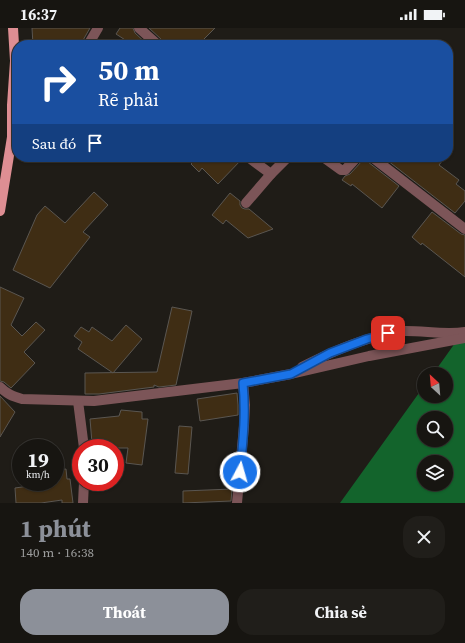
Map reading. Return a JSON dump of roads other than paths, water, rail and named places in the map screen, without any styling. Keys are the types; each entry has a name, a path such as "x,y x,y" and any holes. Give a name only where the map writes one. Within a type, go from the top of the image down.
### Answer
{"main road":[{"path":"13,28 14,40"},
{"path":"0,211 12,137"}],"street":[{"path":"91,40 98,28"},
{"path":"139,28 152,40"},
{"path":"255,162 271,174"},
{"path":"246,203 283,162"},
{"path":"330,162 341,170 345,170 352,162"},
{"path":"378,162 465,229"},
{"path":"291,374 330,353 388,333 405,331 456,334 465,332"},
{"path":"0,386 5,392 22,399 94,401 243,383 291,374 369,356 465,338"},
{"path":"237,503 244,426 245,405 243,383"},
{"path":"78,400 83,439"},
{"path":"83,503 84,491"}]}
